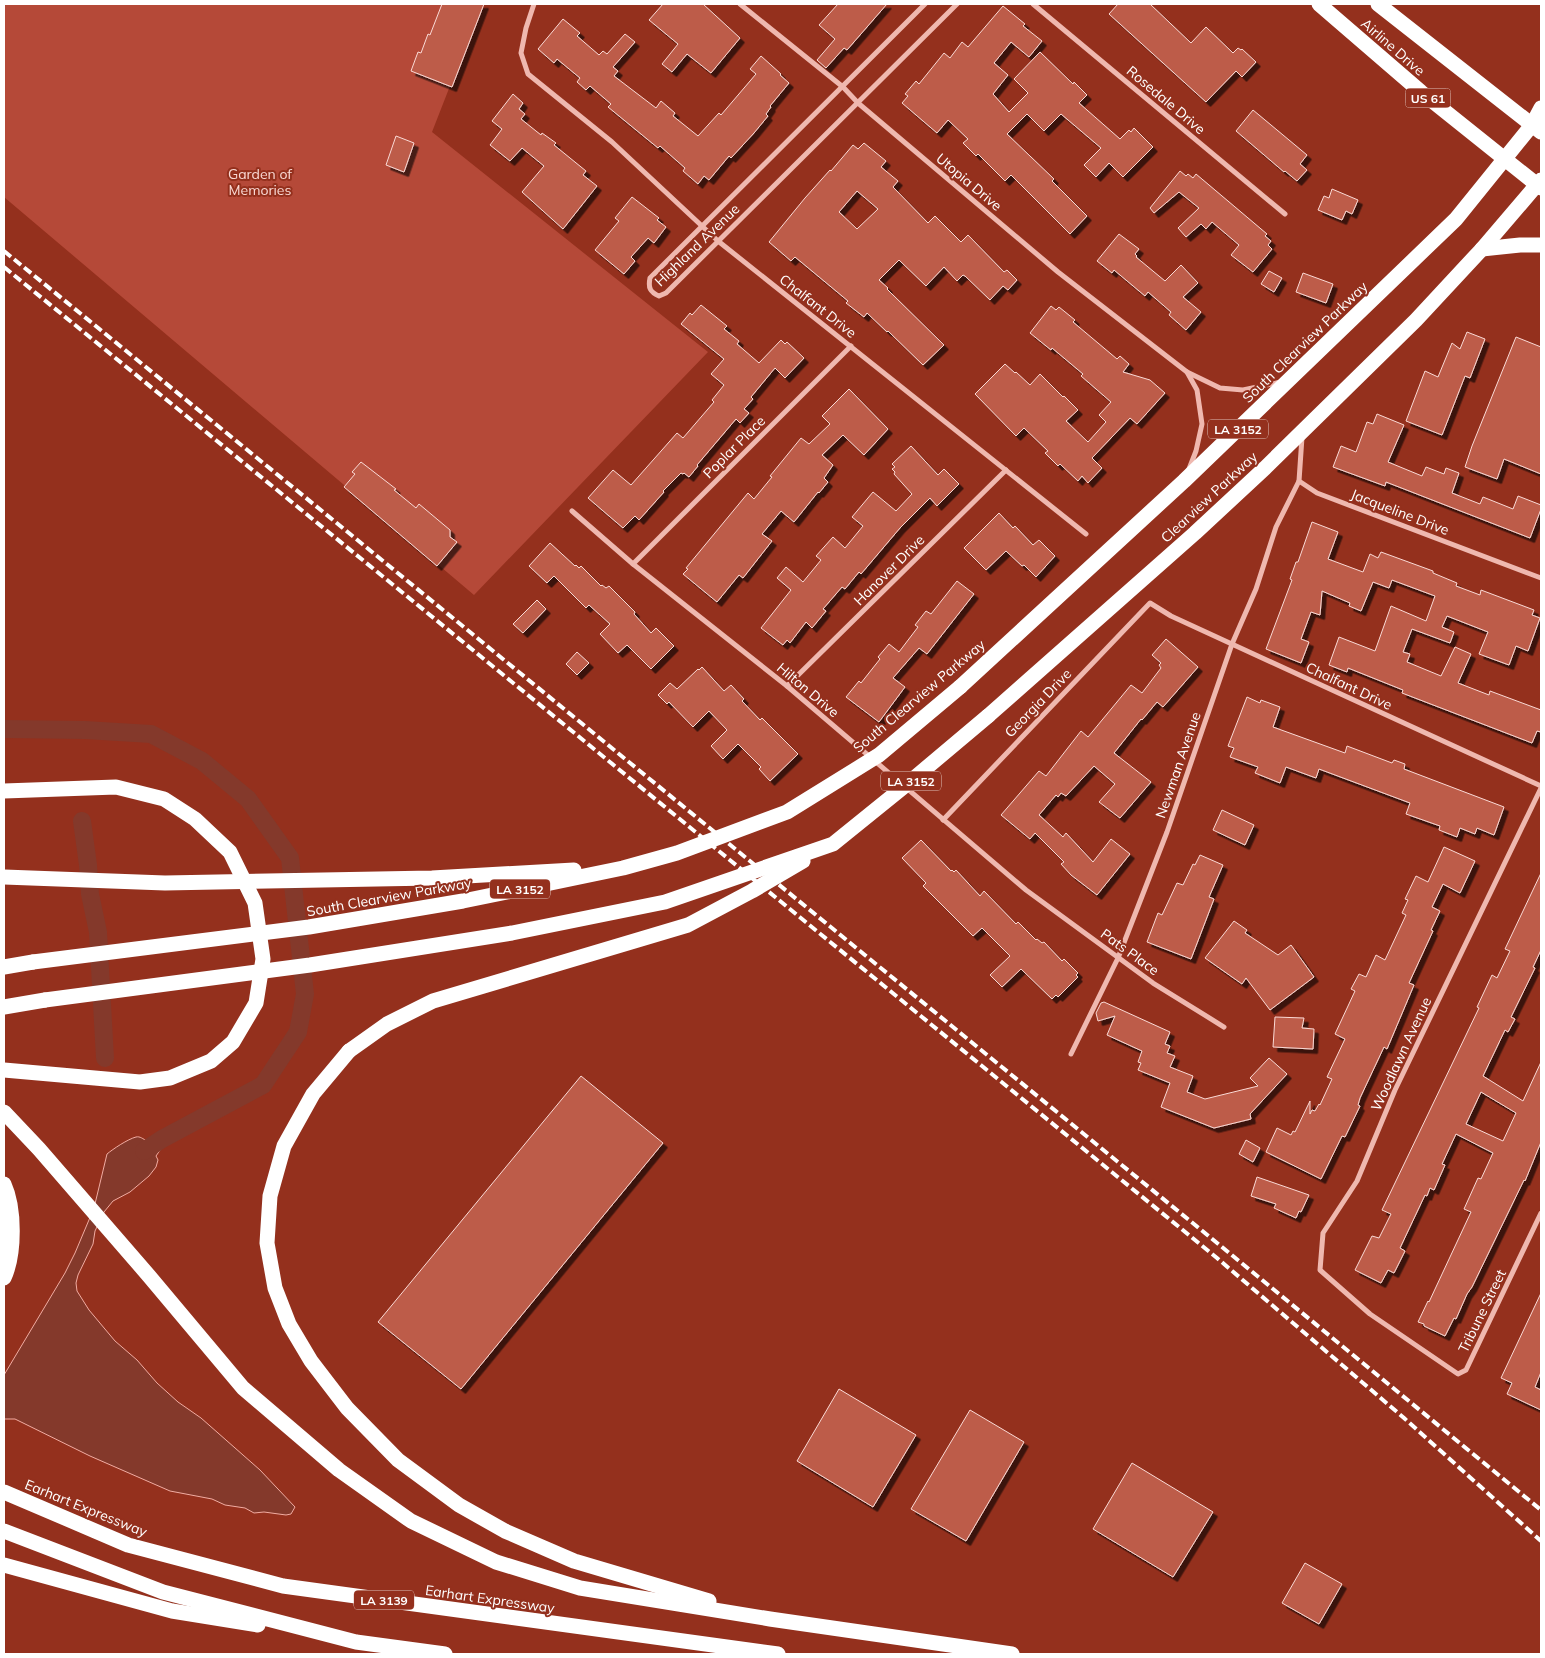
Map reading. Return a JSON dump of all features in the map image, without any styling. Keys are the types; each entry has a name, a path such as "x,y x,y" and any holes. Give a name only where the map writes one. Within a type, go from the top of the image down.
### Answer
{"highway":[{"name":"Airline Drive","path":"1319,4 1421,92 1540,184"},
{"name":"Airline Drive","path":"1378,4 1537,128"},
{"name":"LA 3152","path":"1506,159 1537,128 1541,108"},
{"name":"South Clearview Parkway","path":"4,967 309,927 463,901 623,868 676,852 787,812 879,755 960,687 1184,481 1456,220 1506,159"},
{"name":"Clearview Parkway","path":"833,844 988,716 1195,533 1303,431 1416,320 1540,184"},
{"path":"1482,249 1541,245"},
{"path":"4,791 116,787 164,799 195,819 230,852 255,903 263,959 256,1003 233,1042 211,1061 170,1078 140,1082 4,1070"},
{"name":"LA 3152","path":"4,1007 310,965 522,931 665,902 833,844"},
{"path":"770,1619 574,1561 505,1532 459,1505 398,1460 347,1408 311,1361 289,1324 275,1288 267,1243 270,1196 284,1146 313,1094 349,1051 387,1024 433,1001 688,925 752,891 833,844"},
{"path":"4,877 175,883 432,878 623,868"},
{"path":"4,1112 39,1149 149,1276 243,1388 339,1470 411,1521 496,1562 580,1588 770,1619 1012,1654"},
{"path":"4,1184 8,1192 12,1230 8,1268 4,1278"},
{"name":"Earhart Expressway","path":"4,1492 128,1545 283,1586 778,1654"},
{"path":"4,1531 163,1592 356,1642"},
{"path":"4,1566 172,1611 356,1642 445,1654"}],"street":[{"name":"Chalfant Drive","path":"534,4 521,54 528,74 612,142 718,241 1086,534"},
{"name":"Utopia Drive","path":"740,4 843,87 858,103 1058,272 1187,372 1220,388 1243,390 1289,380"},
{"name":"Highland Avenue","path":"925,4 650,278 648,286 652,292 659,296 666,294 957,4"},
{"name":"Rosedale Drive","path":"1033,4 1285,214"},
{"name":"Poplar Place","path":"633,564 851,346"},
{"name":"Utopia Drive","path":"1184,481 1196,451 1202,424 1196,390 1187,372"},
{"path":"1299,481 1303,431"},
{"name":"Hanover Drive","path":"787,686 1006,470"},
{"name":"Jacqueline Drive","path":"1299,481 1317,493 1541,578"},
{"name":"Newman Avenue","path":"1071,1054 1118,958 1167,832 1232,644 1256,589 1276,527 1299,481"},
{"name":"Hilton Drive","path":"572,510 633,564 787,686 1026,890"},
{"name":"Chalfant Drive","path":"1150,603 1171,616 1541,787"},
{"name":"Georgia Drive","path":"943,820 1150,603"},
{"name":"Woodlawn Avenue","path":"1370,1314 1320,1270 1323,1233 1357,1181 1394,1090 1541,787"},
{"name":"Pats Place","path":"1026,890 1153,983 1224,1027"},
{"name":"Tribune Street","path":"1370,1314 1458,1374 1466,1370 1541,1212"}],"green space":[{"name":"Garden of Memories","path":"4,4 482,4 432,132 708,352 474,595 4,197"}],"shaded area":[{"path":"161,1134 165,1143 156,1156 158,1160 156,1167 149,1176 130,1192 113,1201 104,1212 95,1231 93,1244 78,1275 77,1291 89,1310 115,1341 137,1360 157,1383 178,1402 201,1418 260,1470 295,1507 291,1514 254,1513 245,1508 225,1505 212,1499 170,1491 90,1456 15,1419 4,1419 4,1375 75,1253 94,1208 107,1154 133,1138 139,1137 147,1141"}],"building":[{"path":"442,4 484,4 452,87 411,71 418,52 421,53 428,34 430,35"},
{"path":"663,4 703,4 740,38 711,73 687,54 672,72 662,64 678,44 649,20"},
{"path":"838,4 887,4 847,50 844,48 826,68 817,60 835,39 819,25"},
{"path":"1118,4 1150,4 1191,43 1206,27 1233,53 1238,48 1242,49 1256,62 1242,77 1236,71 1206,102 1109,14"},
{"path":"1003,6 1025,24 1023,26 1042,41 1029,57 1011,42 994,63 1008,75 993,94 1009,112 1028,93 1014,79 1040,52 1087,95 1079,103 1120,139 1129,130 1131,132 1134,128 1153,147 1123,177 1109,163 1096,177 1084,165 1101,148 1061,114 1044,131 1027,114 1007,134 1054,179 1052,181 1087,216 1070,234 1011,175 1005,181 978,154 976,156 963,143 968,139 948,120 937,133 902,103 908,96 905,94 916,81 919,84 944,53 950,58 962,42 968,47"},
{"path":"563,19 580,33 577,36 599,55 603,51 607,54 625,34 635,42 613,67 618,71 614,76 656,108 661,101 675,113 673,116 698,136 719,113 721,115 756,74 750,69 761,56 789,83 770,106 766,114 768,116 754,133 731,158 729,156 709,180 704,176 698,184 683,171 685,168 660,146 658,148 608,107 611,104 590,86 586,90 577,82 580,78 557,59 554,63 538,49"},
{"path":"513,94 523,103 519,109 525,114 521,119 541,135 542,133 556,143 554,145 586,171 583,175 597,186 563,229 522,192 544,166 522,148 510,161 490,145 502,129 492,121"},
{"path":"1253,110 1307,155 1300,164 1307,170 1297,181 1236,131"},
{"path":"396,136 414,143 404,172 386,165"},
{"path":"864,143 886,161 881,167 898,181 893,187 928,223 935,216 961,242 968,235 1004,272 1007,270 1017,280 1008,290 1003,286 990,300 965,276 963,275 957,281 944,267 926,286 899,260 879,280 944,345 923,365 867,313 864,317 846,303 848,301 795,257 791,261 769,242 805,198 853,145 858,149","holes":["857,191 878,209 857,229 839,212"]},
{"path":"1180,171 1186,176 1188,174 1193,178 1196,174 1267,234 1265,236 1271,241 1268,245 1272,249 1253,272 1231,255 1239,245 1212,222 1206,229 1201,224 1186,237 1178,228 1199,208 1179,192 1154,213 1150,208"},
{"path":"1332,189 1358,200 1352,214 1346,211 1342,220 1318,210 1324,196 1329,198"},
{"path":"632,197 659,218 657,220 666,227 654,243 648,238 631,257 635,261 624,274 595,250 619,221 615,218"},
{"path":"1119,234 1139,249 1135,254 1136,257 1165,281 1181,265 1198,283 1183,297 1201,312 1186,330 1169,315 1171,312 1148,292 1145,296 1114,270 1112,273 1097,261"},
{"path":"1269,271 1282,278 1274,292 1261,284"},
{"path":"1303,273 1333,284 1326,303 1296,292"},
{"path":"701,305 727,326 724,329 739,341 737,344 759,363 781,340 785,344 787,342 804,358 785,378 775,368 751,397 753,399 744,409 749,413 740,423 736,419 689,477 681,473 639,520 635,516 623,528 588,498 613,470 631,485 677,433 683,438 714,402 712,400 724,385 711,374 724,359 681,324 690,313 692,315"},
{"path":"1051,306 1056,310 1059,307 1075,320 1073,322 1117,359 1120,356 1129,364 1123,372 1150,380 1165,393 1137,424 1130,418 1092,458 1102,468 1088,483 1082,476 1078,481 1060,464 1058,466 1045,453 1048,451 1024,428 1016,436 975,394 1005,364 1030,385 1040,374 1064,396 1078,410 1066,421 1088,442 1106,422 1099,415 1111,402 1081,376 1083,374 1052,348 1051,350 1030,333"},
{"path":"1467,332 1485,339 1470,378 1465,376 1442,435 1406,421 1425,371 1438,377 1452,343 1460,349"},
{"path":"1516,337 1541,347 1541,474 1504,459 1497,479 1465,467"},
{"path":"849,389 888,429 864,455 843,435 822,455 833,465 824,478 828,482 794,522 781,511 762,534 772,541 743,578 739,575 717,602 683,574 688,569 686,568 748,493 754,499 801,438 809,444 830,424 822,416"},
{"path":"1377,414 1404,425 1388,462 1422,476 1426,467 1444,474 1446,468 1459,473 1452,493 1480,504 1483,497 1513,509 1518,496 1541,505 1530,538 1386,482 1385,486 1333,467 1341,446 1356,452 1367,422 1373,424"},
{"path":"911,446 938,475 944,469 959,484 937,506 930,498 900,528 861,574 859,572 845,589 842,587 823,609 826,611 812,628 806,622 790,643 787,640 783,645 761,628 791,590 777,578 786,567 803,582 821,560 816,556 833,537 845,548 863,526 852,517 873,492 896,511 912,494 894,474 895,472 892,469 895,467 892,464"},
{"path":"361,462 396,489 394,490 416,508 419,504 450,530 450,537 457,542 437,566 344,487 355,474 352,472"},
{"path":"999,513 1033,545 1039,540 1055,556 1036,577 1006,551 986,570 964,548"},
{"path":"1312,522 1338,532 1328,559 1363,572 1370,554 1378,558 1381,552 1433,571 1433,573 1457,583 1456,586 1480,595 1481,590 1534,610 1532,615 1540,618 1528,651 1516,646 1509,665 1479,654 1488,632 1447,616 1442,627 1454,632 1450,643 1412,629 1403,652 1410,654 1407,662 1441,676 1455,647 1471,654 1458,683 1489,695 1490,691 1541,710 1541,732 1537,731 1532,743 1402,693 1403,690 1348,668 1347,672 1329,665 1339,637 1375,651 1391,606 1426,621 1435,596 1392,580 1389,588 1373,582 1361,611 1349,606 1350,603 1322,591 1320,615 1311,612 1301,639 1309,642 1301,663 1266,649"},
{"path":"550,543 575,566 579,568 581,566 601,586 606,588 609,586 635,612 634,614 651,633 656,628 674,646 651,669 627,645 618,653 600,634 610,624 589,605 586,608 554,576 547,583 529,566"},
{"path":"957,581 974,594 927,654 919,648 893,678 905,687 879,722 846,697 859,681 861,683 889,644 899,652 918,627 915,625 926,611 931,614"},
{"path":"537,600 546,609 523,633 513,624"},
{"path":"1166,639 1198,667 1163,707 1157,702 1114,753 1151,782 1120,818 1099,802 1115,784 1094,766 1066,796 1061,793 1058,797 1056,795 1039,815 1063,837 1066,833 1093,862 1111,839 1130,854 1097,895 1071,875 1061,864 1064,862 1035,833 1030,839 1001,815 1039,771 1046,776 1081,731 1088,737 1131,685 1142,693 1161,668 1159,665 1161,663 1152,655"},
{"path":"577,652 589,663 577,675 566,664"},
{"path":"702,667 724,691 731,685 744,699 742,701 760,720 762,718 798,754 770,781 759,769 761,767 738,744 723,759 711,746 727,730 709,711 693,727 669,702 667,704 658,695 670,683 677,689"},
{"path":"1247,697 1260,703 1261,700 1280,707 1273,727 1345,753 1347,746 1392,763 1394,760 1405,764 1404,769 1504,807 1494,835 1477,828 1475,834 1460,828 1457,837 1439,830 1440,826 1406,814 1410,803 1319,769 1316,778 1286,767 1280,783 1255,773 1258,767 1230,757 1234,748 1228,746"},
{"path":"1222,810 1254,825 1245,845 1213,830"},
{"path":"921,840 951,871 954,872 956,870 980,896 984,891 1016,924 1018,922 1036,940 1044,942 1062,961 1064,959 1078,973 1076,975 1078,977 1058,997 1056,995 1052,999 1021,969 1002,987 990,975 1010,956 982,928 973,936 923,886 926,883 902,858"},
{"path":"1444,847 1475,861 1460,893 1443,884 1432,907 1440,911 1409,983 1414,985 1387,1049 1384,1047 1360,1098 1358,1105 1360,1106 1345,1137 1342,1136 1321,1179 1266,1152 1277,1128 1291,1135 1293,1131 1295,1132 1310,1101 1310,1114 1312,1110 1315,1111 1320,1105 1332,1079 1327,1077 1345,1039 1335,1034 1355,991 1351,989 1359,974 1366,977 1376,955 1385,960 1406,915 1402,913 1408,900 1405,899 1416,876 1428,882"},
{"path":"1200,855 1223,865 1209,897 1214,899 1191,959 1147,942 1158,913 1162,915 1177,883 1183,885 1193,864 1195,865"},
{"path":"1541,873 1541,950 1533,967 1535,968 1511,1017 1515,1019 1508,1032 1505,1030 1483,1076 1523,1101 1541,1062 1541,1142 1525,1181 1456,1319 1454,1318 1445,1336 1418,1322 1471,1212 1464,1209 1478,1178 1481,1179 1493,1153 1456,1134 1442,1164 1445,1165 1434,1190 1430,1188 1427,1196 1425,1195 1400,1248 1405,1251 1394,1273 1388,1270 1381,1283 1355,1270 1372,1236 1379,1238 1391,1214 1382,1210 1479,1008 1477,1007 1492,975 1497,978 1510,951 1505,949","holes":["1481,1092 1516,1113 1503,1141 1466,1124"]},
{"path":"1234,921 1247,930 1245,933 1278,955 1291,945 1314,977 1270,1010 1246,978 1242,984 1205,958"},
{"path":"1104,1002 1170,1032 1165,1044 1170,1046 1167,1053 1175,1056 1170,1067 1193,1076 1187,1092 1205,1099 1258,1086 1250,1078 1269,1058 1287,1074 1250,1114 1251,1119 1214,1128 1161,1107 1170,1083 1138,1070 1141,1063 1138,1062 1142,1051 1107,1035 1115,1016 1098,1021 1096,1013 1101,1003"},
{"path":"1275,1017 1304,1018 1302,1028 1314,1029 1313,1049 1273,1047"},
{"path":"581,1076 663,1143 461,1389 378,1322"},
{"path":"1246,1140 1260,1148 1253,1162 1239,1154"},
{"path":"1257,1177 1309,1195 1296,1218 1274,1208 1276,1204 1251,1196"},
{"path":"1541,1293 1541,1372 1535,1387 1541,1390 1541,1410 1507,1394 1512,1383 1501,1378"},
{"path":"839,1389 916,1435 873,1507 797,1461"},
{"path":"970,1410 1024,1442 966,1541 911,1509"},
{"path":"1132,1463 1213,1512 1173,1577 1093,1529"},
{"path":"1305,1563 1342,1584 1319,1624 1282,1603"}],"waterway":[{"path":"4,729 85,730 151,734 202,761 248,799 290,858 305,994 298,1032 263,1085 162,1139 144,1151"},
{"path":"82,821 90,894 98,932 105,1058"},
{"path":"91,920 96,920"}],"railway":[{"path":"4,251 1541,1510"},
{"path":"4,267 1217,1258 1404,1418 1541,1541"}]}
